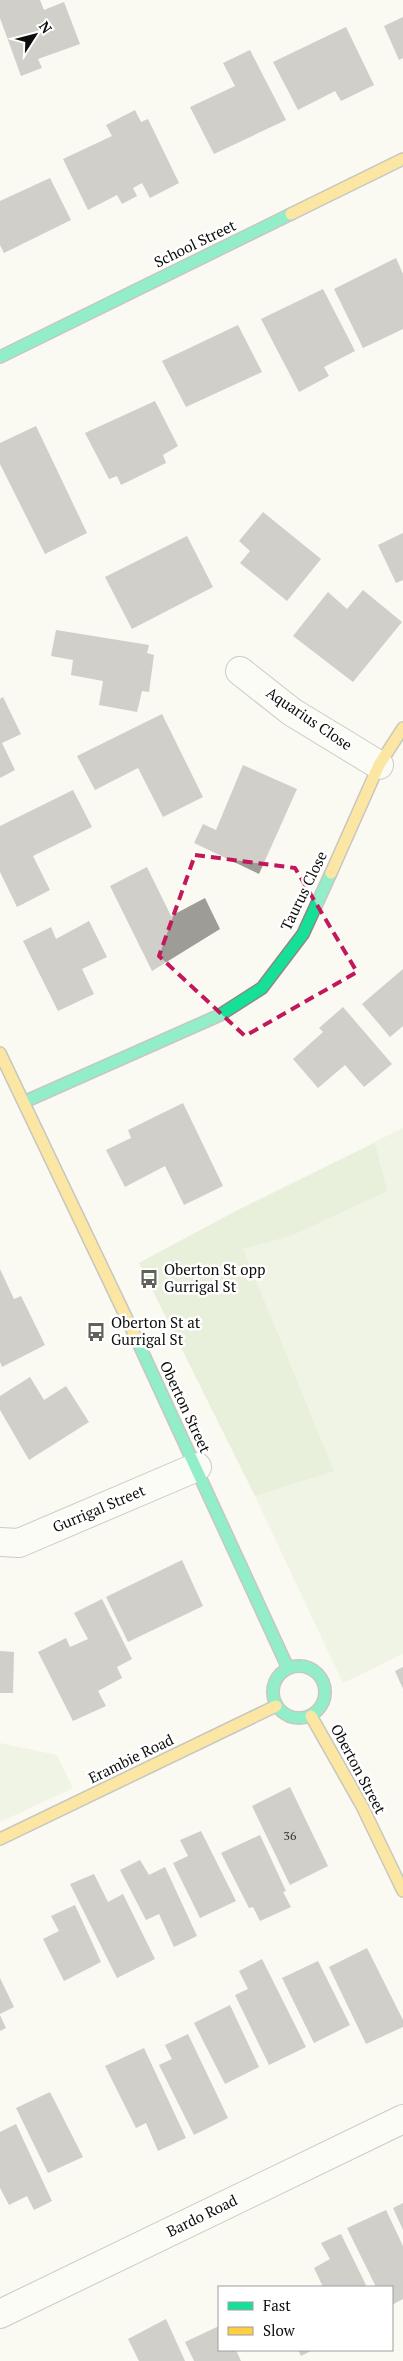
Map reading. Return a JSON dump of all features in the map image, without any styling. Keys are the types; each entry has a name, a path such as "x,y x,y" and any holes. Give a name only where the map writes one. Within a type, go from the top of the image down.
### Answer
{"street":[{"name":"School Street","path":"0,357 403,159"},
{"name":"Aquarius Close","path":"240,671 292,712 379,765"},
{"name":"Taurus Close","path":"24,1102 220,1015 262,988 303,934 379,765 403,728"},
{"name":"Oberton Street","path":"0,1053 197,1467 288,1668"},
{"name":"Gurrigal Street","path":"0,1542 19,1543 197,1467"},
{"path":"297,1665 306,1667 320,1677 326,1694 323,1703 311,1716 295,1719 281,1712 276,1706 273,1688 275,1680 288,1668 297,1665"},
{"name":"Erambie Road","path":"0,1840 276,1706"},
{"name":"Oberton Street","path":"311,1716 362,1806 403,1891"},
{"name":"Bardo Road","path":"0,2314 403,2119"}],"highlighted area":[{"path":"195,855 295,868 357,972 245,1036 159,956"}],"green space":[{"path":"403,1128 403,1654 343,1683 255,1496 139,1263 236,1211"},
{"path":"375,1143 387,1191 293,1235 243,1249 334,1471 255,1496 139,1263 236,1211"},
{"path":"0,1743 57,1755 73,1788 0,1822"}],"building":[{"path":"0,0 40,0 44,10 64,2 80,44 38,59 42,68 21,76 0,18"},
{"path":"403,17 403,58 399,60 384,26"},
{"path":"346,27 374,85 341,101 335,91 298,110 273,62"},
{"path":"250,50 286,120 214,154 190,107 235,86 223,63"},
{"path":"135,110 141,122 148,119 179,183 150,198 142,183 133,188 137,196 122,204 117,195 88,210 63,159 112,136 106,125"},
{"path":"50,178 71,220 4,253 0,245 0,201"},
{"path":"396,258 403,274 403,329 363,348 334,289"},
{"path":"323,289 355,351 324,367 329,376 299,392 261,319"},
{"path":"238,325 262,372 186,407 162,361"},
{"path":"155,401 178,446 163,455 166,463 121,485 117,476 109,479 85,433"},
{"path":"36,426 87,533 45,554 0,464 0,443"},
{"path":"263,512 321,559 287,601 240,563 250,551 239,541"},
{"path":"403,533 403,580 396,583 378,545"},
{"path":"187,536 213,587 132,629 105,577"},
{"path":"363,590 402,622 353,682 293,636 328,592 347,609"},
{"path":"56,630 149,645 147,653 154,655 149,692 142,691 137,712 99,705 103,681 71,675 73,660 51,656"},
{"path":"3,697 21,734 2,743 15,770 0,778 0,699"},
{"path":"162,714 203,797 163,817 138,768 95,790 77,756"},
{"path":"243,765 297,789 259,874 194,843 203,824 216,830"},
{"path":"73,790 92,827 33,856 50,890 17,907 0,872 0,826"},
{"path":"147,867 171,916 205,898 220,929 152,971 110,886"},
{"path":"89,921 107,957 82,969 94,994 58,1011 23,941 51,927 56,939"},
{"path":"403,969 403,1026 390,1037 362,1004"},
{"path":"343,1007 392,1064 364,1087 345,1065 318,1088 293,1059 323,1032 319,1028"},
{"path":"183,1103 223,1186 184,1205 165,1166 125,1187 106,1150 131,1138 128,1130"},
{"path":"0,1269 14,1299 21,1296 45,1345 2,1367 0,1362"},
{"path":"30,1377 44,1400 66,1386 89,1422 29,1460 0,1410 0,1396"},
{"path":"182,1560 203,1606 128,1642 106,1597"},
{"path":"102,1599 132,1659 117,1667 122,1678 98,1691 106,1706 73,1721 38,1652 66,1638 70,1647 88,1639 74,1613"},
{"path":"0,1651 14,1652 13,1693 0,1693"},
{"path":"403,1667 403,1689 395,1671"},
{"path":"290,1787 328,1866 290,1885 252,1806"},
{"path":"201,1831 236,1901 200,1918 173,1863 188,1856 180,1840"},
{"path":"260,1835 286,1891 283,1892 291,1907 260,1921 253,1907 249,1908 221,1853"},
{"path":"140,1860 149,1875 165,1867 197,1936 174,1947 159,1914 146,1920 120,1870"},
{"path":"94,1874 108,1902 123,1894 155,1959 117,1978 70,1884"},
{"path":"75,1905 101,1962 64,1981 43,1939 59,1931 51,1916"},
{"path":"367,1948 403,2020 403,2027 366,2044 329,1967"},
{"path":"262,1959 306,2047 269,2065 235,1995 248,1989 239,1971"},
{"path":"318,1961 350,2025 314,2043 282,1978"},
{"path":"0,1978 14,2007 0,2014"},
{"path":"230,2005 259,2067 225,2084 194,2023"},
{"path":"0,2015 6,2028 0,2031"},
{"path":"188,2034 228,2118 194,2135 159,2065 172,2059 165,2045"},
{"path":"144,2048 186,2138 158,2151 146,2123 136,2128 105,2066"},
{"path":"50,2092 83,2157 48,2173 16,2108"},
{"path":"16,2124 52,2201 34,2210 27,2196 9,2205 0,2188 0,2132"},
{"path":"403,2203 403,2230 393,2208"},
{"path":"386,2210 403,2246 403,2299 393,2304 393,2286 376,2286 347,2228"},
{"path":"341,2234 366,2285 323,2286 314,2268 330,2259 321,2243"},
{"path":"166,2319 185,2361 139,2361 128,2339"},
{"path":"218,2326 218,2351 236,2351 241,2361 194,2361 185,2342"},
{"path":"298,2351 311,2351 301,2356"}],"traffic: fast":[{"path":"0,357 291,214"},
{"path":"24,1102 220,1015 262,988 303,934 331,873"},
{"path":"136,1338 288,1668"},
{"path":"294,1666 304,1666 318,1673 325,1687 325,1692 325,1697 318,1711 304,1718 294,1718 284,1714 277,1707 273,1697 273,1687 277,1677 284,1670 294,1666"}],"traffic: slow":[{"path":"291,214 403,159"},
{"path":"331,873 379,765 403,728"},
{"path":"0,1053 136,1338"},
{"path":"0,1839 276,1706"},
{"path":"311,1716 362,1806 403,1891"}],"place":[{"name":"Oberton St opp Gurrigal St","path":"149,1279"},
{"name":"Oberton St at Gurrigal St","path":"96,1332"}]}
